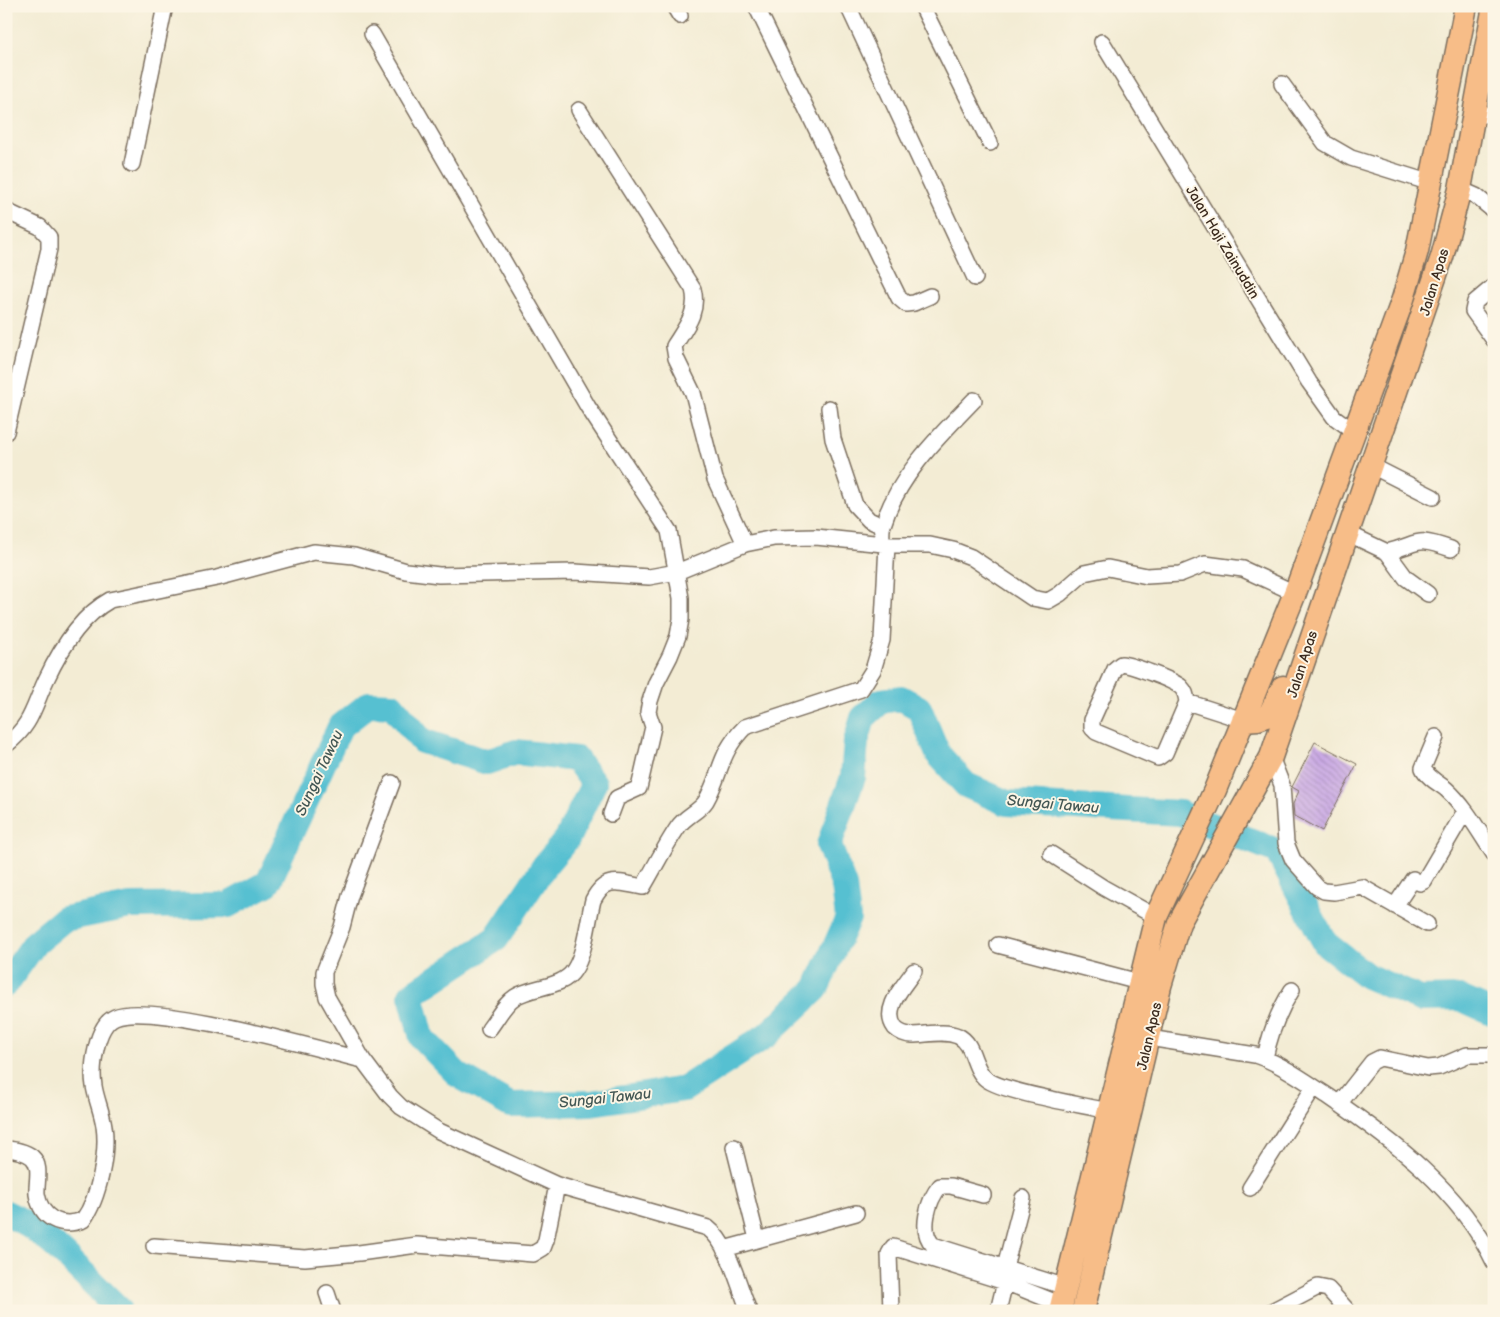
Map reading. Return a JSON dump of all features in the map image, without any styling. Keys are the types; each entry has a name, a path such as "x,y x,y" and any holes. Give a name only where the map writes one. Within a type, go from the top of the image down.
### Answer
{"highway":[{"name":"Jalan Apas","path":"1063,1301 1113,1087 1156,917 1215,790 1295,593 1403,299 1417,251 1466,6"},
{"name":"Jalan Apas","path":"1083,1311 1149,1038 1179,923 1271,757 1370,465 1425,312 1483,115 1478,86 1491,39 1494,6"},
{"path":"1437,156 1445,152 1449,140 1460,85 1463,80 1468,78 1478,86"},
{"path":"1243,720 1258,719 1269,715 1296,663 1304,660"},
{"path":"1113,1087 1133,1047 1142,1040 1149,1038"}],"street":[{"path":"132,164 165,6"},
{"path":"756,6 899,298 906,304 914,303 930,296"},
{"path":"848,6 976,278"},
{"path":"922,6 990,143"},
{"path":"372,34 588,407 669,530 682,608 678,636 650,700 648,712 653,727 639,788 617,798 611,814"},
{"name":"Jalan Haji Zainuddin","path":"1102,42 1308,382 1334,417 1355,432"},
{"path":"1282,84 1325,143 1351,158 1431,183"},
{"path":"579,110 693,289 696,300 694,313 674,346 676,358 693,393 714,479 745,544"},
{"path":"1460,189 1476,196 1494,211"},
{"path":"6,211 40,227 49,236 49,249 6,432"},
{"path":"1494,286 1475,302 1473,311 1494,340"},
{"path":"489,1029 510,1001 517,996 562,980 574,971 597,891 603,885 610,882 643,887 679,825 697,812 705,802 724,753 733,738 745,727 860,689 873,670 882,640 885,544 882,526 899,490 937,438 974,400"},
{"path":"829,408 834,439 855,505 869,520 882,526"},
{"path":"1370,465 1433,497"},
{"path":"1347,533 1387,552 1406,578 1428,594"},
{"path":"6,745 19,735 32,717 46,680 72,636 94,609 110,600 217,578 314,552 354,556 406,571 439,575 575,572 649,577 677,572 745,544 774,538 816,537 885,544 930,545 953,550 972,557 1032,598 1048,600 1060,594 1084,574 1108,568 1147,576 1180,574 1205,564 1243,569 1295,593"},
{"path":"1387,552 1418,540 1429,541 1452,550"},
{"path":"1121,664 1130,665 1180,686 1186,694 1187,702 1165,753 1158,758 1096,732 1092,728 1092,720 1115,669 1121,664"},
{"path":"1187,702 1243,720"},
{"path":"1436,737 1423,768 1425,773 1448,791 1494,854"},
{"path":"1271,757 1282,785 1286,843 1293,860 1317,887 1324,891 1334,892 1362,887 1427,924"},
{"path":"392,783 350,896 342,927 324,972 327,997 363,1060 390,1096 414,1115 439,1131 557,1186 708,1228 716,1235 724,1249 749,1311"},
{"path":"1395,906 1413,879 1420,883 1424,881 1465,812"},
{"path":"1051,854 1104,888 1156,917"},
{"path":"998,944 1139,982"},
{"path":"914,971 896,997 891,1008 892,1024 898,1031 910,1035 936,1033 957,1035 967,1043 980,1073 998,1086 1108,1111"},
{"path":"1265,1058 1269,1036 1281,1008 1292,990"},
{"path":"6,1149 25,1152 33,1158 37,1166 38,1194 46,1214 61,1223 72,1224 83,1220 94,1201 105,1150 104,1128 94,1087 94,1060 97,1044 105,1026 112,1017 122,1014 149,1014 209,1022 363,1060"},
{"path":"1149,1038 1242,1051 1265,1058 1314,1087 1402,1150 1445,1191 1474,1224 1494,1262"},
{"path":"1339,1104 1372,1062 1380,1058 1428,1068 1439,1067 1467,1055 1494,1055"},
{"path":"1250,1188 1314,1087"},
{"path":"734,1147 756,1239"},
{"path":"154,1246 305,1258 417,1245 533,1254 542,1248 546,1240 557,1186"},
{"path":"983,1195 951,1186 940,1186 933,1194 925,1228 927,1239 933,1245 1063,1301"},
{"path":"998,1311 1023,1198"},
{"path":"724,1249 856,1213"},
{"path":"891,1311 889,1254 893,1247 1005,1275"},
{"path":"1272,1311 1318,1287 1328,1289 1347,1310"},
{"path":"327,1293 333,1311"}],"building":[{"path":"1315,742 1357,764 1322,831 1294,816 1293,804 1299,791 1292,787"}],"waterway":[{"name":"Sungai Tawau","path":"6,984 35,943 64,919 130,906 228,905 268,883 340,727 369,704 392,705 422,741 487,762 516,752 576,759 594,783 567,839 545,865 496,939 411,995 422,1038 458,1075 510,1105 591,1103 684,1089 767,1035 816,989 848,918 844,886 829,845 853,777 856,742 863,718 881,701 901,698 919,708 938,754 966,785 1007,803 1180,813 1277,851 1325,943 1367,976 1420,999 1460,998 1494,1013"},
{"name":"Sungai Tawau","path":"6,1213 22,1221 51,1243 118,1308 118,1311"}]}
